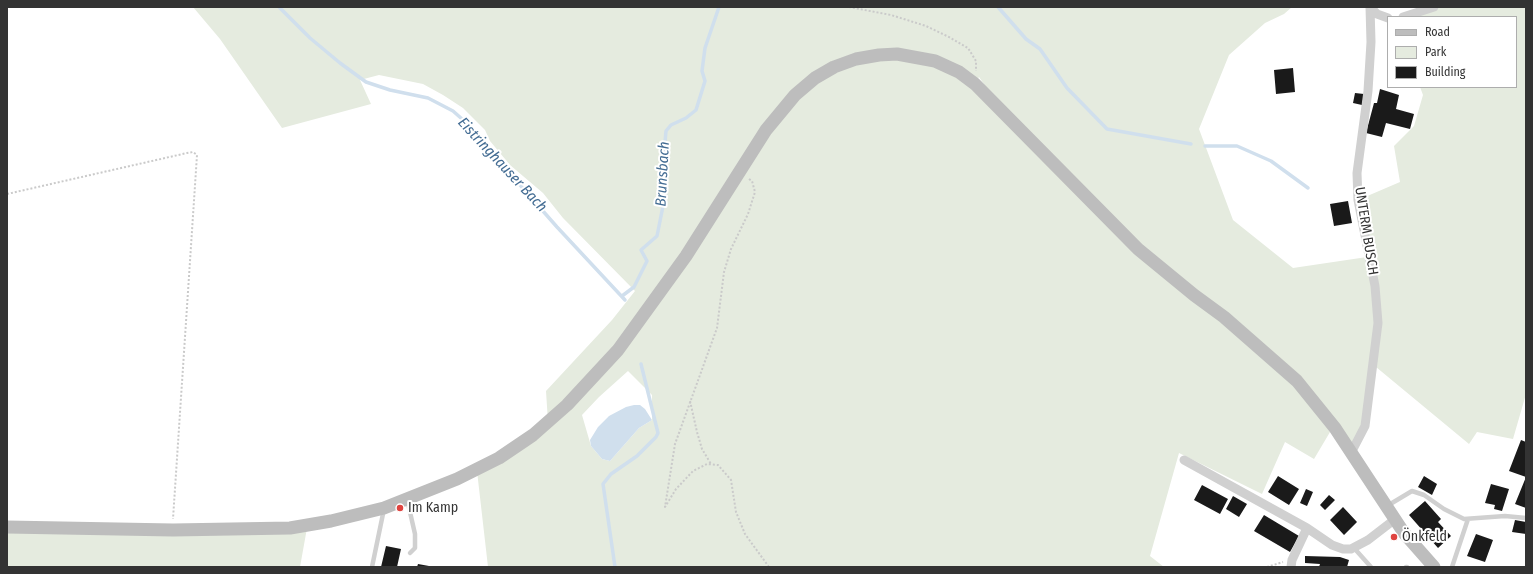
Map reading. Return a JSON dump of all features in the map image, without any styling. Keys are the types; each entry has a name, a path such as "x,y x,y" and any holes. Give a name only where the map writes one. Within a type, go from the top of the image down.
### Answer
{"street":[{"path":"1406,16 1434,7"},
{"path":"1370,8 1377,14 1387,18"},
{"name":"UNTERM BUSCH","path":"1352,452 1365,426 1378,323 1375,286 1358,200 1357,173 1368,91 1371,42 1370,8"},
{"path":"7,527 173,530 290,528 330,522 384,508 457,479 498,458 533,435 568,405 618,350 686,256 766,130 795,95 815,78 834,67 856,59 879,55 904,55 935,61 959,72 970,80 983,91 1083,195 1109,218 1138,249 1194,295 1224,317 1297,381 1322,411 1352,452 1394,520 1434,567"},
{"path":"1184,460 1343,549 1354,548 1368,540 1394,520"},
{"path":"1292,563 1307,528"}],"lane":[{"path":"1385,507 1407,493 1416,492 1461,518 1468,519 1505,516 1526,518"},
{"path":"407,499 415,534 415,548 410,553"},
{"path":"372,567 384,508"},
{"path":"1452,567 1468,519"},
{"path":"1354,548 1371,567"}],"path":[{"path":"849,7 891,15 926,26 968,48 976,61 976,70 970,80"},
{"path":"7,194 188,153 193,152 197,155 173,530"},
{"path":"739,174 752,181 755,192 748,214 731,250 724,272 717,328 675,444 665,507 684,479 700,466 710,464 718,465 731,480 735,508 742,527 753,546 769,567"},
{"path":"690,401 691,413 702,449 710,464"},
{"path":"1266,567 1292,563"}],"green space":[{"path":"193,7 1292,7 1284,14 1265,23 1229,55 1199,129 1233,220 1293,268 1367,257 1376,325 1362,424 1353,447 1343,432 1299,380 1270,353 1160,264 997,103 979,77 975,84 1083,195 1109,218 1107,221 1157,270 1192,299 1223,320 1296,383 1333,427 1314,459 1285,442 1262,494 1179,453 1150,556 1164,567 488,567 477,471 515,447 548,422 546,391 612,320 635,291 563,218 543,193 510,165 490,141 485,130 463,108 443,95 423,84 379,75 360,80 371,104 282,128 220,39","holes":["854,56 855,59 834,67 815,78 782,109 781,104 800,85 838,61","628,371 652,395 652,420 639,428 610,461 602,459 591,446 582,415 599,397"]},
{"path":"1433,7 1526,7 1526,394 1513,439 1477,432 1469,444 1376,367 1380,326 1358,200 1400,182 1394,146 1414,126 1423,95 1420,88 1517,88 1517,16 1406,16"},
{"path":"307,528 300,567 7,567 7,531"}],"water":[{"path":"640,405 645,409 652,420 639,428 610,461 602,459 591,446 590,440 598,427 609,416 626,407"}],"building":[{"path":"1293,68 1295,92 1276,94 1274,70"},
{"path":"1380,89 1399,95 1396,109 1414,114 1410,129 1386,123 1382,137 1366,133 1374,103 1377,103"},
{"path":"1355,93 1364,94 1362,105 1353,103"},
{"path":"1348,201 1352,223 1334,226 1330,204"},
{"path":"1521,440 1526,442 1526,477 1509,471"},
{"path":"1278,476 1299,489 1289,505 1268,492"},
{"path":"1424,476 1437,484 1432,495 1418,487"},
{"path":"1526,477 1526,508 1515,504"},
{"path":"1491,484 1509,489 1502,511 1494,509 1495,505 1485,503"},
{"path":"1202,485 1228,499 1220,514 1194,500"},
{"path":"1306,489 1313,492 1307,506 1300,503"},
{"path":"1329,495 1335,500 1325,510 1320,505"},
{"path":"1233,496 1247,504 1239,517 1226,509"},
{"path":"1425,501 1441,519 1438,522 1451,536 1438,548 1409,515"},
{"path":"1343,507 1357,522 1344,535 1330,520"},
{"path":"1264,515 1299,536 1290,552 1254,531"},
{"path":"1515,520 1526,522 1526,534 1512,532"},
{"path":"1476,534 1493,540 1485,562 1467,556"},
{"path":"386,546 401,549 397,567 381,567"},
{"path":"1305,556 1340,557 1349,560 1347,567 1319,567 1320,564 1305,563"},
{"path":"418,564 429,566 429,567 417,567"}],"waterway":[{"name":"Eistringhauser Bach","path":"279,7 310,38 366,82 390,90 428,98 453,111 462,119 557,227 625,300"},
{"name":"Brunsbach","path":"622,296 634,287 647,261 641,250 657,236 665,196 663,164 666,131 671,125 686,118 696,110 705,81 702,71 705,48 719,7"},
{"path":"998,7 1026,39 1040,49 1067,88 1107,129 1191,144"},
{"path":"1205,146 1237,146 1271,161 1308,188"},
{"name":"Eistringhauser Bach","path":"615,567 603,484 611,474 637,456 656,437 658,433 641,364"}],"place":[{"name":"Im Kamp","path":"400,508"},
{"name":"Önkfeld","path":"1394,537"}]}
